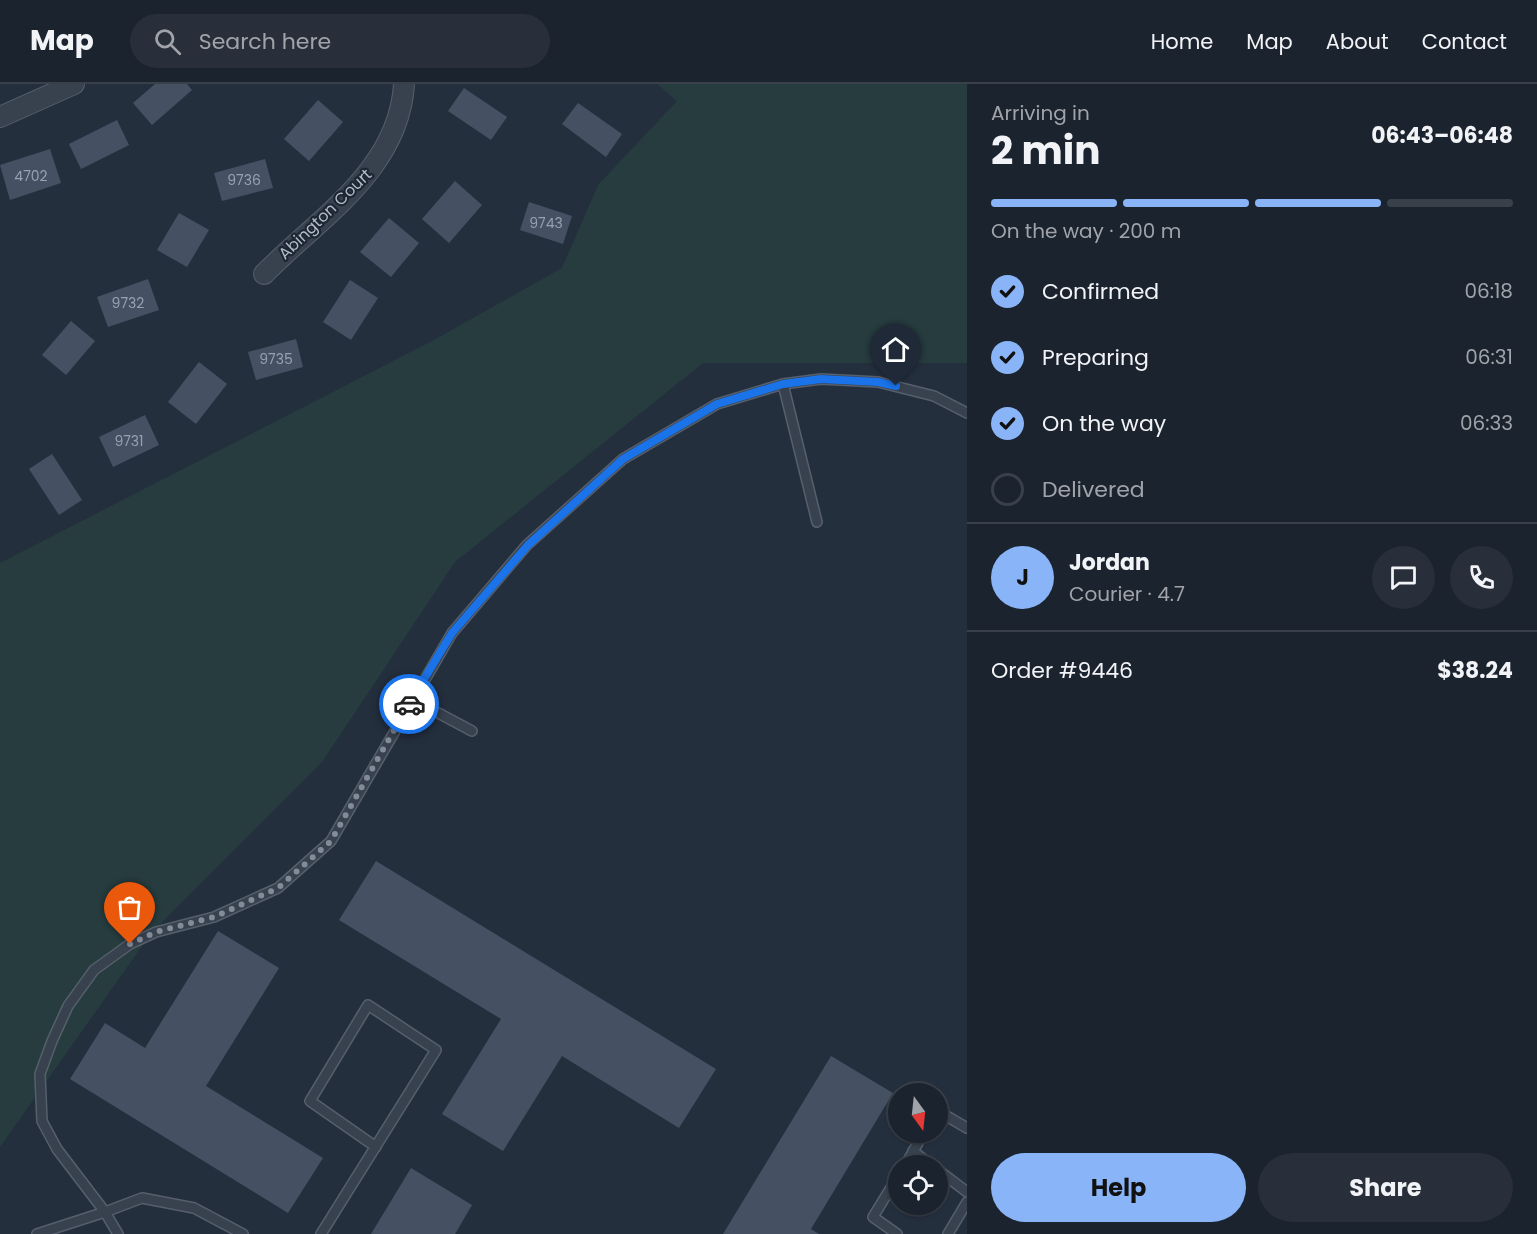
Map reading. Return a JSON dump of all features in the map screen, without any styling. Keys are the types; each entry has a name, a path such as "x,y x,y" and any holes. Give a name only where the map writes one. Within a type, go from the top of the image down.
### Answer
{"street":[{"path":"0,117 74,84"},
{"name":"Abington Court","path":"264,274 359,185 374,167 392,134 400,109 404,84"}],"lane":[{"path":"118,1234 105,1212 57,1149 42,1121 40,1074 52,1041 69,1006 93,970 130,944 156,932 214,917 278,888 331,841 452,633 528,545 623,459 717,404 783,384 821,379 878,382 934,396 967,413"},
{"path":"783,384 817,522"},
{"path":"412,699 472,731"},
{"path":"321,1234 376,1147 436,1050 368,1005 310,1101 376,1147"},
{"path":"948,1117 967,1128"},
{"path":"911,1155 918,1143"},
{"path":"913,1151 918,1155"},
{"path":"948,1178 967,1192"},
{"path":"888,1192 873,1217 897,1234"},
{"path":"37,1234 142,1198 194,1208 243,1234"},
{"path":"948,1234 967,1202"}],"green space":[{"path":"657,84 967,84 967,363 703,363 455,562 322,762 152,932 0,1147 0,563 432,341 562,268 598,185 677,101"}],"building":[{"path":"155,84 187,84 192,90 152,125 133,103"},
{"path":"464,88 507,117 491,140 448,111"},
{"path":"318,100 343,122 309,161 284,139"},
{"path":"578,103 622,134 606,157 562,124"},
{"path":"117,120 129,145 81,169 69,144"},
{"path":"50,149 61,183 10,200 0,165"},
{"path":"265,159 273,188 222,201 214,173"},
{"path":"455,181 482,205 449,243 422,219"},
{"path":"529,202 572,216 563,244 520,230"},
{"path":"179,213 209,230 187,267 157,250"},
{"path":"389,218 419,243 391,277 360,252"},
{"path":"148,279 159,310 108,327 97,297"},
{"path":"350,280 378,298 351,340 323,322"},
{"path":"71,321 95,341 66,375 42,355"},
{"path":"296,339 303,367 256,380 248,352"},
{"path":"199,362 227,384 196,424 168,402"},
{"path":"145,415 159,445 113,467 99,437"},
{"path":"52,454 82,500 59,515 29,469"},
{"path":"376,861 716,1069 679,1128 562,1056 503,1151 442,1114 501,1019 339,920"},
{"path":"218,931 279,968 206,1086 323,1158 288,1213 70,1079 105,1023 145,1048"},
{"path":"831,1056 888,1090 888,1101 811,1229 819,1234 723,1234"},
{"path":"411,1168 472,1205 455,1234 371,1234"}],"way so far":[{"path":"130,944 156,932 214,917 278,888 331,841 409,704"}],"route":[{"path":"409,704 452,633 528,545 623,459 717,404 783,384 821,379 878,382 896,386"}]}
